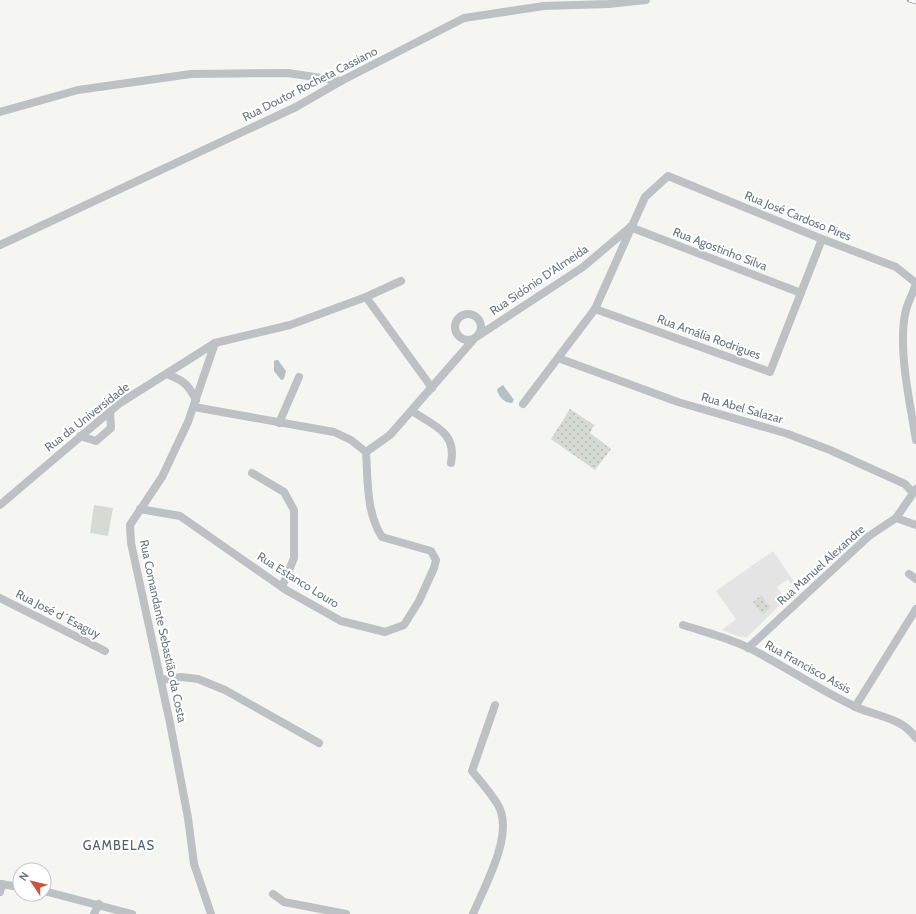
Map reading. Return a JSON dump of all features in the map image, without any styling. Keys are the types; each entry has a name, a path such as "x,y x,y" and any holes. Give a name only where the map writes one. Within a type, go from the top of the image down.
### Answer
{"street":[{"name":"Rua Doutor Rocheta Cassiano","path":"0,245 296,107 341,81 464,18 544,6 608,4 646,0"},
{"path":"0,112 78,90 191,74 288,73 341,81"},
{"name":"Rua José Cardoso Pires","path":"630,227 645,197 668,176 822,239 896,267 916,284"},
{"path":"523,404 595,309 630,227"},
{"name":"Rua Agostinho Silva","path":"630,227 801,293"},
{"name":"Rua Sidónio D'Almeida","path":"366,452 390,435 475,338 583,267 630,227"},
{"name":"Rua Amália Rodrigues","path":"595,309 770,372 822,239"},
{"name":"Rua da Universidade","path":"0,505 110,411 215,343 290,325 366,297 402,281"},
{"path":"916,284 906,310 903,336 906,373 916,440"},
{"path":"366,297 432,388"},
{"name":"Rua Comandante Sebastião da Costa","path":"210,914 194,864 187,810 161,680 131,543 130,525 162,476 188,422 215,343"},
{"name":"Rua Abel Salazar","path":"558,358 678,402 788,434 830,450 904,484 915,491"},
{"path":"167,374 181,380 190,388 195,404 279,423 334,432 351,440 366,452"},
{"path":"279,423 299,377"},
{"path":"412,410 448,435 453,448 451,463"},
{"path":"80,436 96,441 111,428 110,411"},
{"name":"Rua Estanco Louro","path":"140,509 180,516 282,587 340,621 385,632 404,625 419,601 434,568 436,560 430,551 382,537 375,525 371,510 366,452"},
{"path":"252,473 284,492 294,510 294,558 282,587"},
{"path":"915,491 896,518 916,525"},
{"name":"Rua Manuel Alexandre","path":"748,648 869,536 896,518"},
{"path":"909,574 916,579"},
{"name":"Rua José d´Esaguy","path":"0,598 105,651"},
{"path":"856,707 915,614"},
{"name":"Rua Francisco Assis","path":"683,625 714,634 748,648 856,707 900,722 911,731 916,738"},
{"path":"161,680 181,677 198,680 225,690 319,743"},
{"path":"473,914 501,845 503,824 498,806 472,771 495,705"},
{"path":"1,887 12,887"},
{"path":"52,893 99,904 132,914"},
{"path":"273,894 284,902 346,914"},
{"path":"94,914 99,904"}],"shaded area":[{"path":"278,360 286,371 284,379 281,380 274,371 274,361"},
{"path":"503,385 514,400 512,403 502,399 499,394 497,389"},
{"path":"570,409 594,425 590,433 611,449 595,470 551,439"},
{"path":"94,505 113,508 108,536 90,533"},
{"path":"773,551 799,589 796,592 788,579 777,587 785,600 747,637 740,637 722,630 736,619 716,591"},
{"path":"762,595 767,604 771,606 763,615 753,602"}],"railway":[{"path":"909,0 916,2"}],"district":[{"name":"GAMBELAS","path":"119,845"}]}
